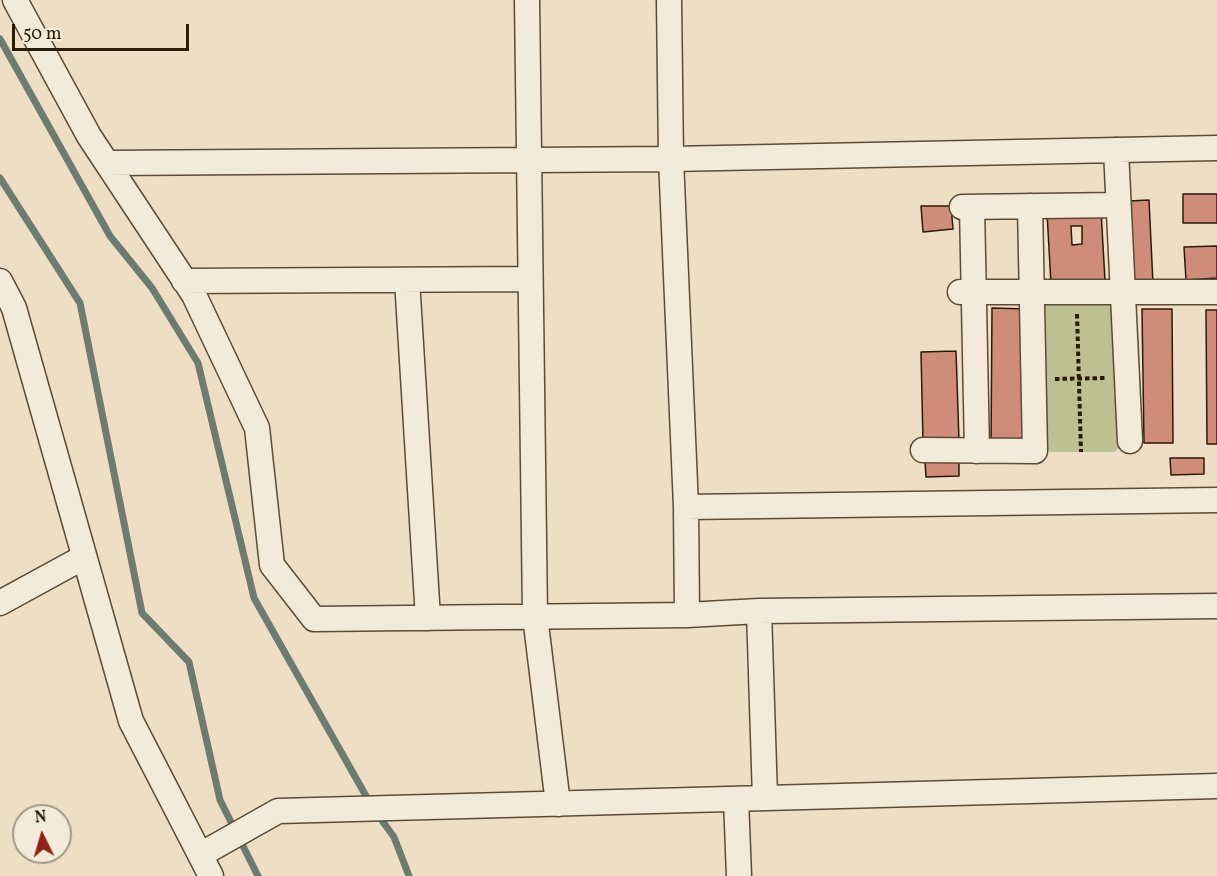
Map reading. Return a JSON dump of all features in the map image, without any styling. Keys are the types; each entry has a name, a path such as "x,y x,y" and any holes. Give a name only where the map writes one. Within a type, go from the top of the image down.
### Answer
{"street":[{"path":"15,0 89,136 194,295 257,428 272,565 314,619 1217,606"},
{"path":"527,0 535,616 558,804"},
{"path":"669,0 671,159 686,507 687,615"},
{"path":"107,163 529,161 1217,148"},
{"path":"1116,150 1130,441"},
{"path":"977,451 967,292 967,207 1118,205"},
{"path":"923,450 1035,451 1030,206"},
{"path":"184,281 530,279"},
{"path":"407,280 428,618"},
{"path":"0,281 14,308 130,721 205,866 223,842 278,812 1217,786"},
{"path":"967,292 1217,292"},
{"path":"686,507 1217,500"},
{"path":"0,603 84,557"},
{"path":"759,611 765,798"},
{"path":"736,799 739,876"}],"path":[{"path":"1077,292 1081,452"},
{"path":"1034,379 1127,378"}],"green space":[{"path":"1039,302 1118,302 1126,442 1114,452 1050,452 1041,443"}],"building":[{"path":"1183,194 1217,194 1217,223 1183,223"},
{"path":"1149,200 1153,284 1133,285 1129,201"},
{"path":"921,206 951,206 953,229 923,232"},
{"path":"1101,210 1105,281 1051,284 1047,213","holes":["1071,226 1082,226 1082,244 1072,245"]},
{"path":"1217,246 1217,278 1186,280 1184,247"},
{"path":"992,308 1027,309 1025,448 991,448"},
{"path":"1142,309 1172,309 1173,443 1144,443"},
{"path":"1206,310 1217,310 1217,444 1207,444"},
{"path":"956,351 959,441 923,442 921,352"},
{"path":"1170,458 1204,458 1204,474 1171,475"},
{"path":"959,460 959,476 926,477 925,461"}],"waterway":[{"path":"0,39 110,236 152,288 198,363 254,598 370,803"},
{"path":"0,178 80,303 142,613 189,662 220,800 258,876"},
{"path":"378,815 394,837 409,876"}]}
